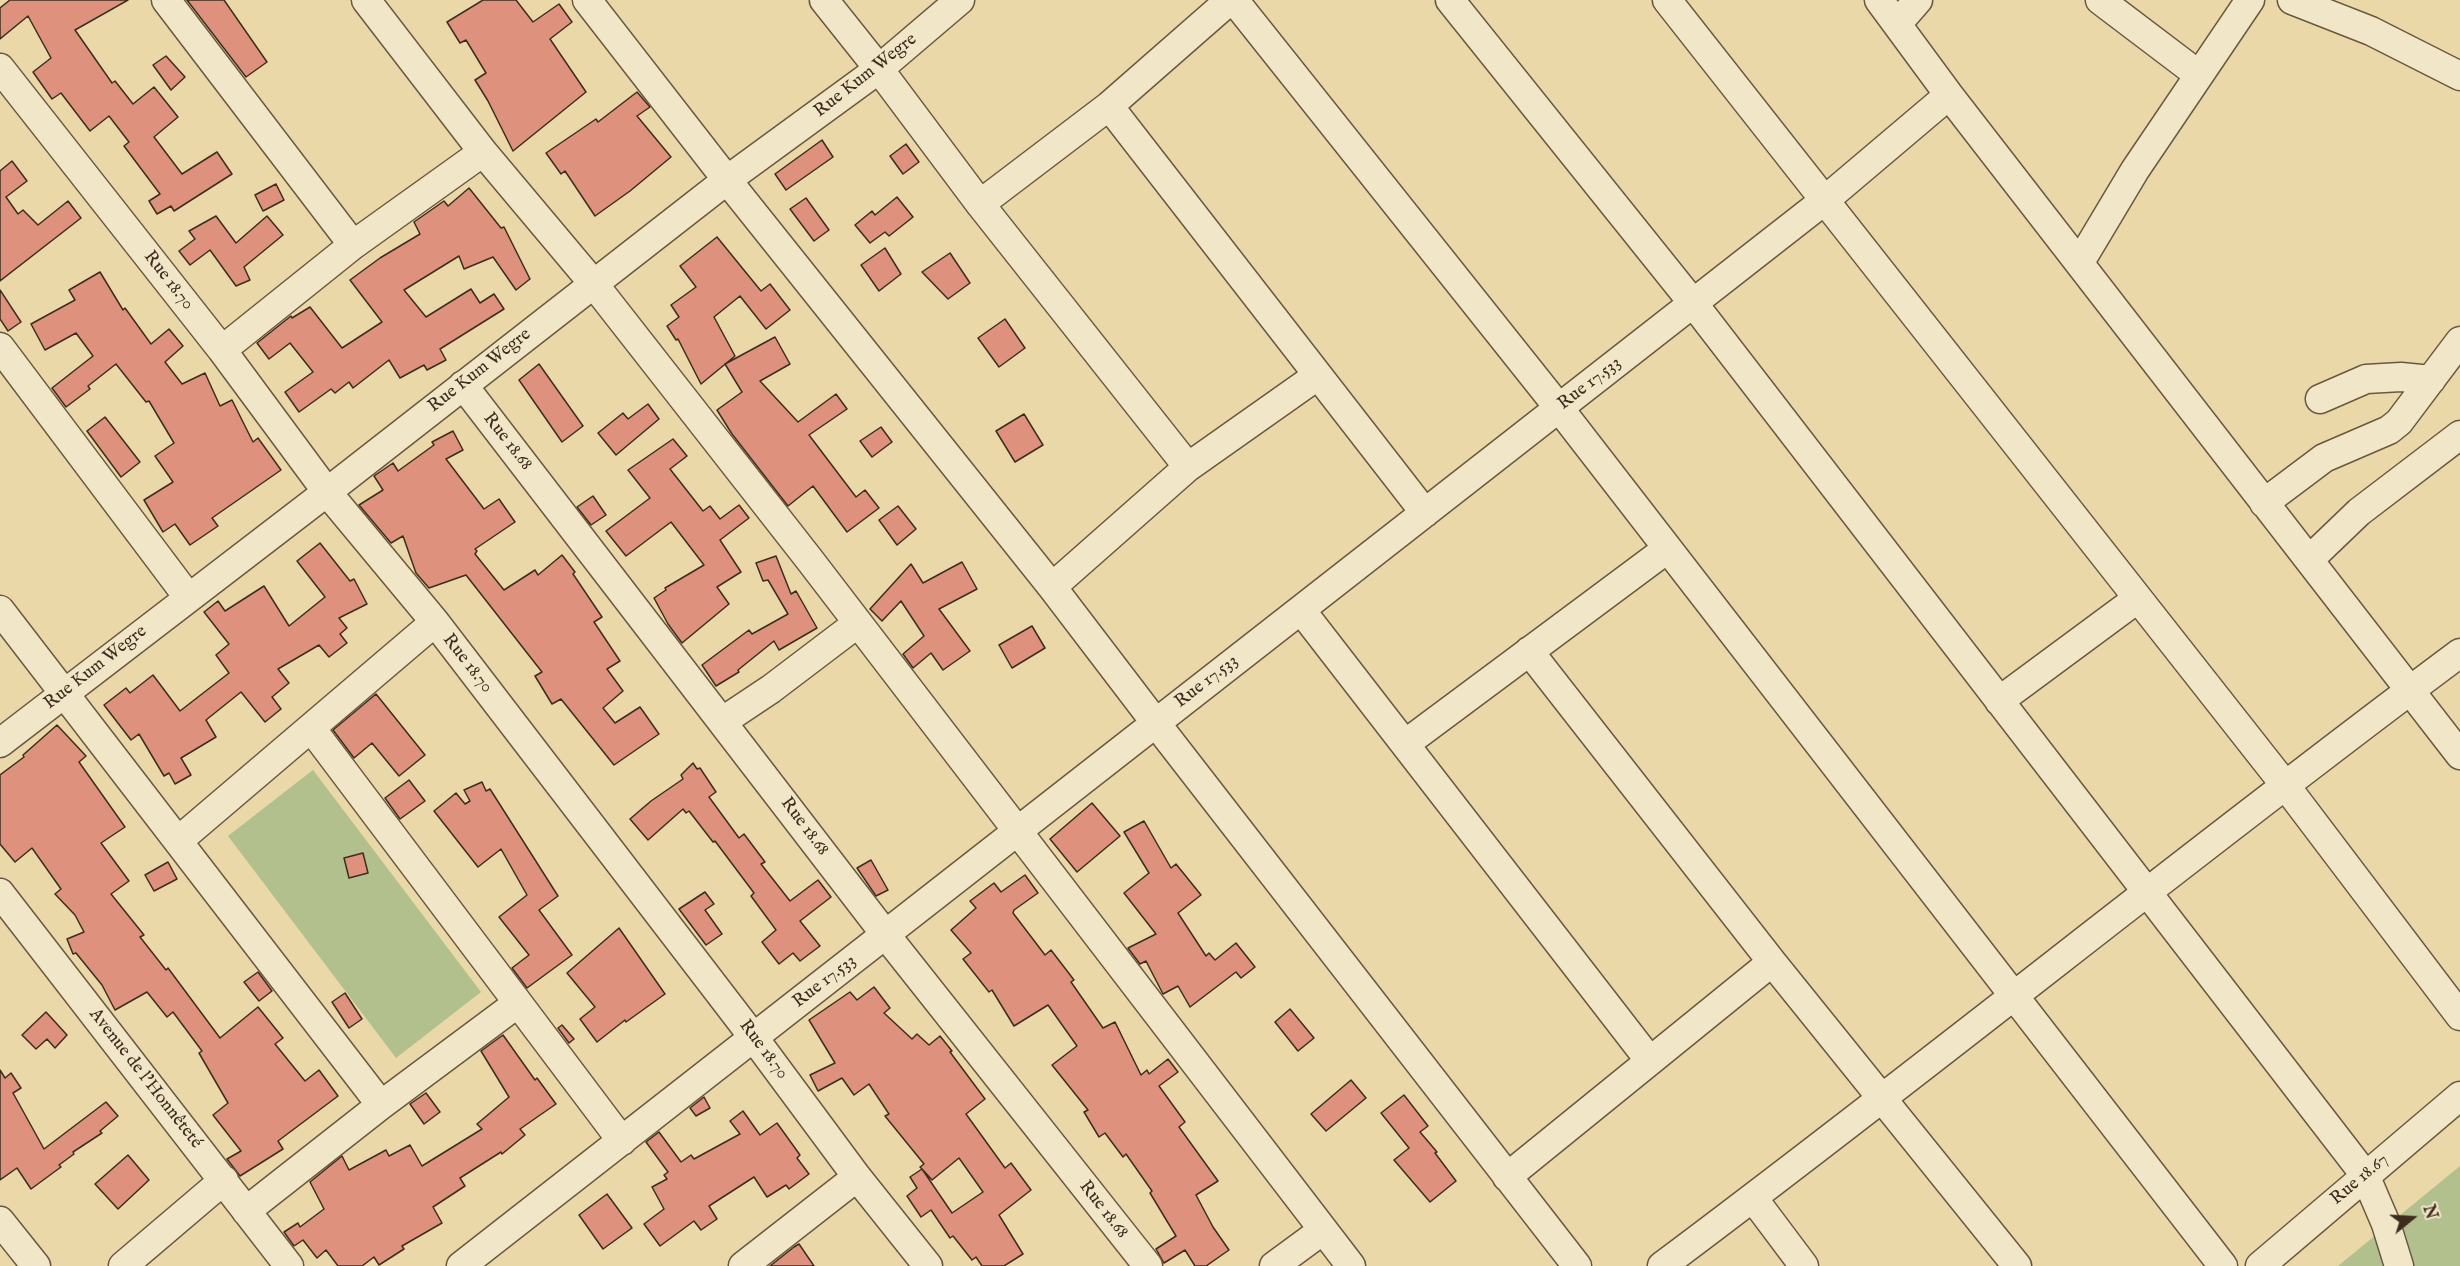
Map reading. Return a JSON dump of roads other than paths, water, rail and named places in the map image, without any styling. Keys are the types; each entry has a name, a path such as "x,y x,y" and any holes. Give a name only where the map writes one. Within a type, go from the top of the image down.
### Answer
{"street":[{"path":"166,0 352,245"},
{"path":"366,0 483,152 593,283 858,623 1351,1266"},
{"path":"587,0 727,180 1052,587 1577,1266"},
{"path":"824,0 980,204 1188,467"},
{"name":"Rue Kum Wegre","path":"0,743 727,180 879,69 960,0"},
{"path":"980,204 1109,106 1232,0 1559,408 2223,1266"},
{"path":"1450,0 1693,303 2365,1175 2386,1224 2399,1266"},
{"path":"1667,0 2285,785 2460,1016"},
{"path":"1879,0 1949,95 2460,755"},
{"path":"1898,23 1918,0"},
{"path":"2100,0 2199,75"},
{"path":"2080,262 2135,170 2250,0"},
{"path":"2292,0 2371,31 2460,76"},
{"name":"Rue 18.70","path":"0,68 222,350 327,492 435,622 928,1266"},
{"name":"Rue 17.533","path":"461,1266 1825,200 1949,95"},
{"path":"1109,106 1425,513"},
{"path":"222,350 352,245 483,152"},
{"path":"0,347 188,597"},
{"path":"2264,503 2324,458 2389,430 2406,414 2457,349"},
{"path":"1052,587 1188,467 1317,376"},
{"path":"2320,399 2366,380 2401,377 2431,380"},
{"name":"Rue 18.68","path":"463,385 885,934 1148,1266"},
{"path":"2310,559 2359,512 2460,435"},
{"path":"1405,744 1667,549"},
{"path":"1999,701 2137,599"},
{"path":"0,610 381,1106"},
{"path":"1301,610 1650,1061"},
{"path":"178,842 435,622"},
{"path":"723,721 771,689 858,623"},
{"path":"1529,651 1772,962 2017,1266"},
{"path":"1662,1266 1753,1198 2145,892 2460,653"},
{"path":"311,728 622,1141"},
{"name":"Avenue de l'Honnêteté","path":"0,893 289,1266"},
{"path":"1507,1177 1772,962"},
{"path":"246,1211 518,1003"},
{"name":"Rue 18.67","path":"2260,1266 2460,1096"},
{"path":"742,1266 857,1176"},
{"path":"123,1266 224,1180"},
{"path":"1753,1198 1804,1266"},
{"path":"0,1221 36,1266"},
{"path":"1274,1266 1323,1230"}]}
